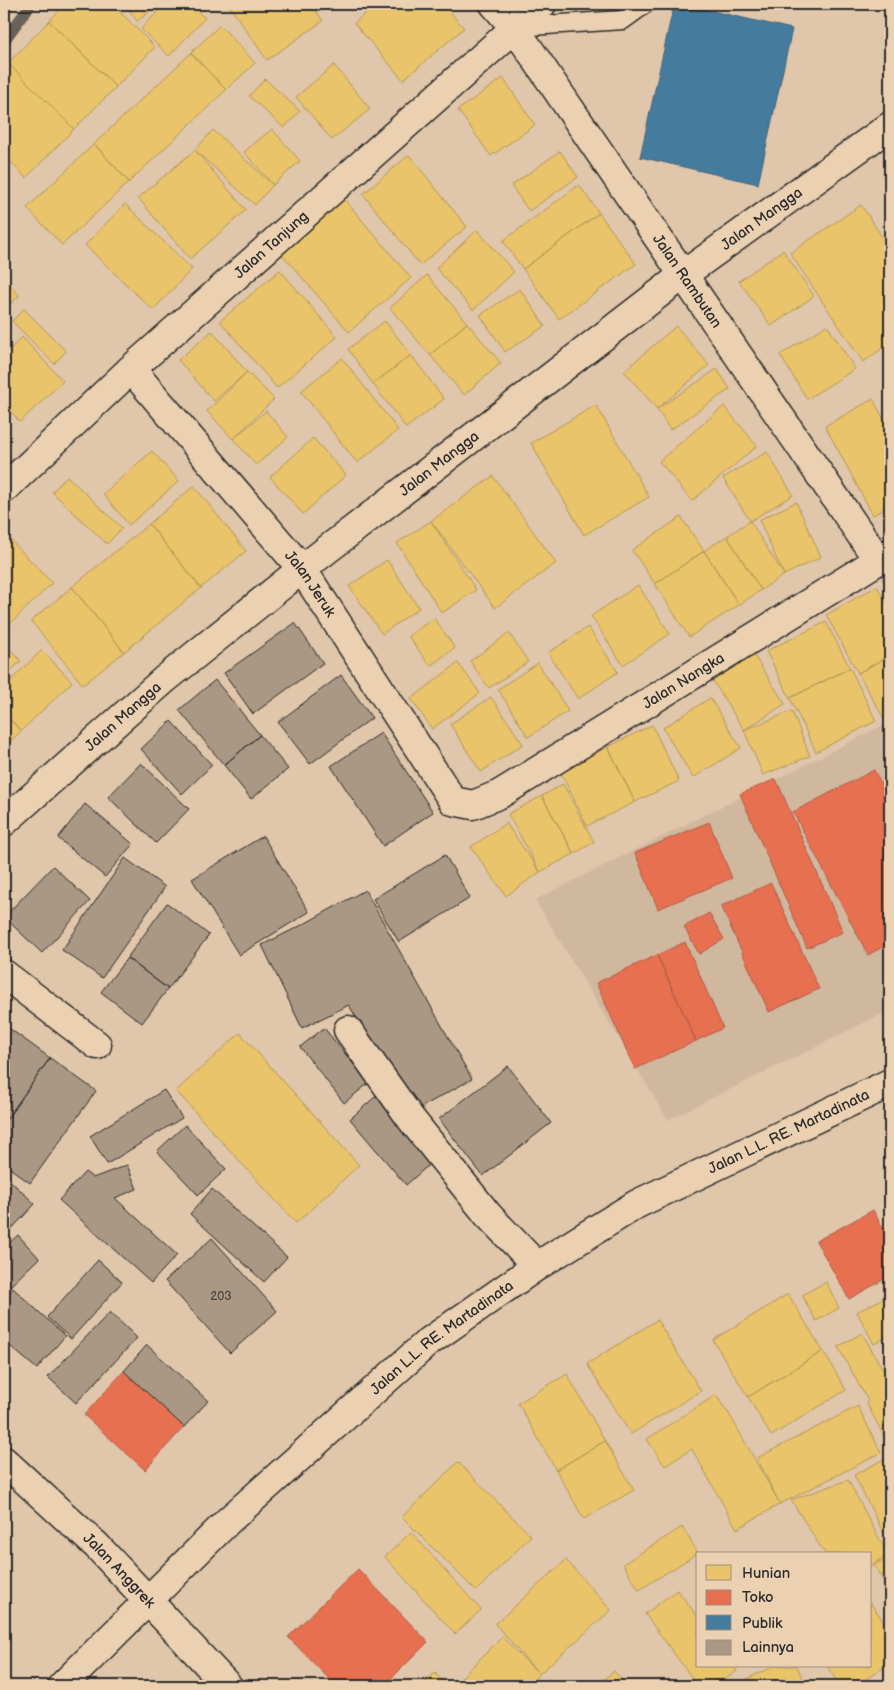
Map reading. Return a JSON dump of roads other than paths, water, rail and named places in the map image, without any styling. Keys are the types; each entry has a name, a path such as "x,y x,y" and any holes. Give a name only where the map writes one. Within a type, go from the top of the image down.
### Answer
{"street":[{"name":"Jalan Rambutan","path":"494,4 514,27 683,275 884,556"},
{"name":"Jalan Tanjung","path":"4,489 131,369 542,4"},
{"name":"Jalan Mangga","path":"4,822 164,680 302,569 683,275 890,126"},
{"name":"Jalan Jeruk","path":"131,369 302,569 453,801 473,805"},
{"name":"Jalan Nangka","path":"473,805 508,788 884,556"},
{"path":"4,974 97,1045"},
{"path":"348,1030 411,1119 488,1214 537,1266"},
{"name":"Jalan L.L. RE. Martadinata","path":"62,1686 228,1521 427,1343 537,1266 637,1204 890,1083"},
{"name":"Jalan Anggrek","path":"4,1461 97,1546 228,1686"}],"lane":[{"path":"514,27 623,20 645,4"}],"waterway":[{"path":"4,41 31,4"}]}
